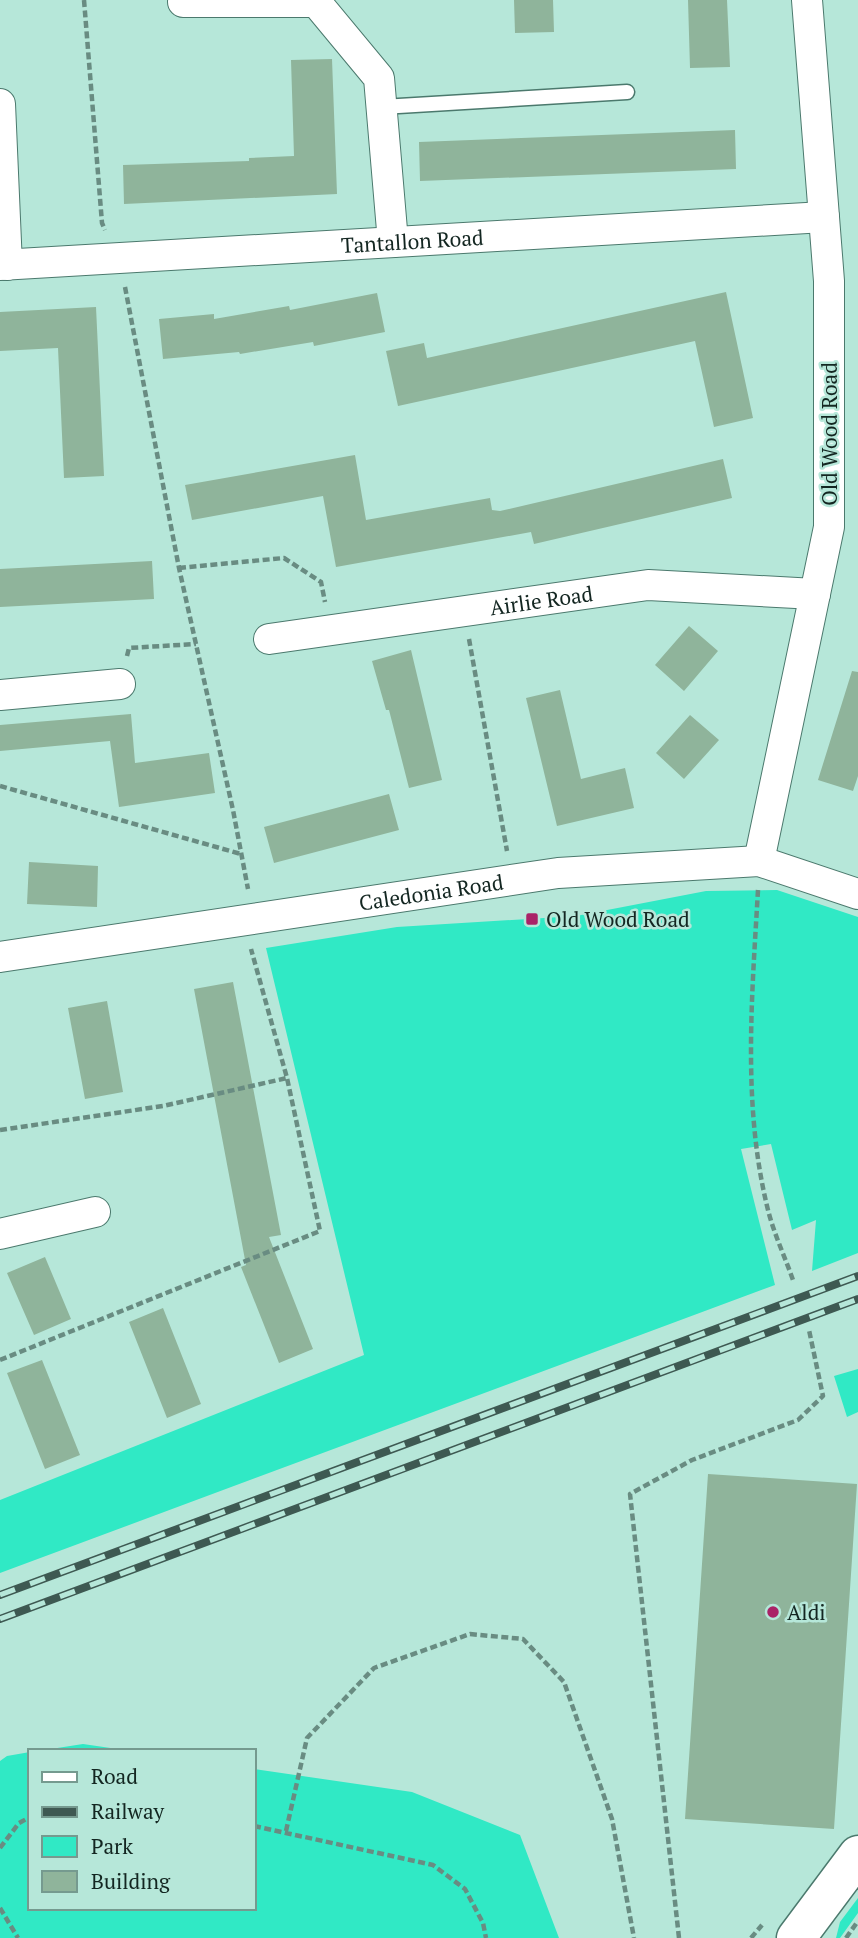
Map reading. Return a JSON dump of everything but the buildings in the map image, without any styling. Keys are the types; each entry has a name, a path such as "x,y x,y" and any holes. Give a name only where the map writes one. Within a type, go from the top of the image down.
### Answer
{"street":[{"name":"Old Wood Road","path":"759,861 829,527 829,281 807,0"},
{"path":"183,2 316,2 379,78 393,242"},
{"path":"0,104 4,265"},
{"name":"Tantallon Road","path":"4,265 824,217"},
{"name":"Airlie Road","path":"269,639 648,585 815,594"},
{"path":"0,695 120,684"},
{"name":"Caledonia Road","path":"0,957 243,918 558,873 759,861 858,894"},
{"path":"0,1234 95,1212"},
{"path":"796,1938 858,1855"}],"lane":[{"path":"382,107 627,92"}],"path":[{"path":"0,1360 320,1231 287,1078 243,918 248,889 179,568 120,258 102,223 84,0"},
{"path":"179,568 284,558 321,582 330,630"},
{"path":"463,611 511,880"},
{"path":"120,684 128,648 196,645"},
{"path":"0,786 241,853"},
{"path":"759,861 750,1035 755,1131 768,1210 793,1280"},
{"path":"0,1130 163,1105 287,1078"},
{"path":"679,1938 630,1494 692,1460 798,1420 823,1396 809,1330"},
{"path":"286,1830 307,1738 374,1668 470,1634 523,1639 564,1682 612,1818 634,1938"},
{"path":"0,1848 19,1823 28,1818"},
{"path":"256,1826 286,1830 433,1865 466,1889 483,1923 486,1938"},
{"path":"0,1908 18,1938"},
{"path":"846,1938 858,1921"}],"green space":[{"path":"777,890 858,917 858,1253 812,1271 816,1220 792,1230 771,1144 741,1149 775,1285 0,1573 0,1500 364,1355 266,948 397,927 576,916 706,891"},
{"path":"858,1369 858,1412 847,1417 834,1376"},
{"path":"83,1744 117,1749 51,1749"},
{"path":"28,1752 28,1910 256,1910 256,1769 412,1792 520,1835 559,1938 0,1938 0,1761 7,1756"},
{"path":"858,1898 858,1913 840,1938 836,1938 840,1922"}],"railway":[{"path":"0,1595 858,1276"},
{"path":"0,1619 858,1299"}],"place":[{"name":"Old Wood Road","path":"532,919"},
{"name":"Aldi","path":"773,1612"}]}
